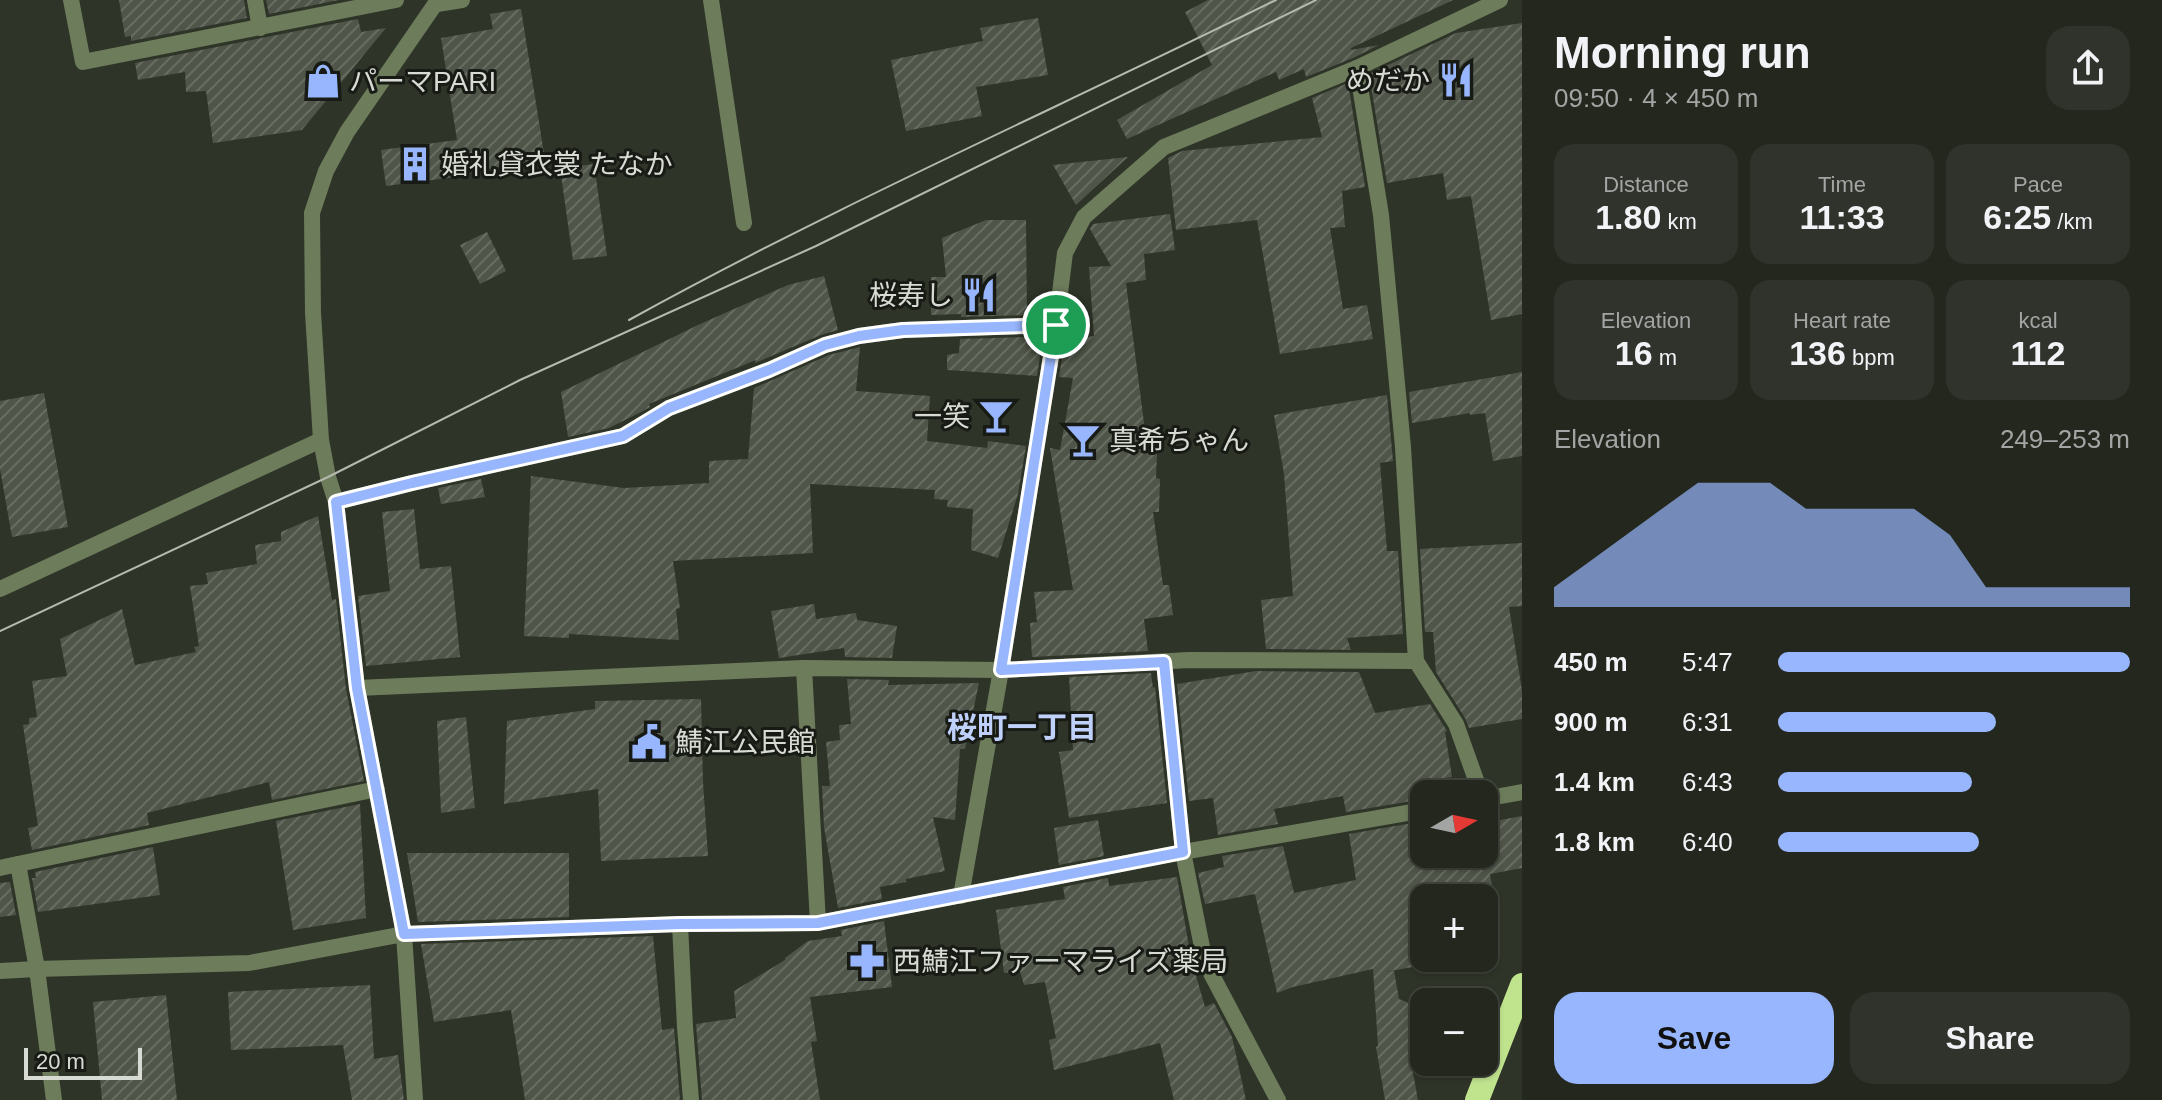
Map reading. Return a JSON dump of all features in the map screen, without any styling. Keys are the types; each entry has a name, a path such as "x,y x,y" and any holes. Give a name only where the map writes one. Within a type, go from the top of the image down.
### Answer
{"highway":[{"path":"1477,1100 1522,985"},
{"path":"1492,1100 1522,1023"}],"street":[{"path":"71,0 83,62 396,0"},
{"path":"255,0 260,28"},
{"path":"415,1100 404,934 357,688 336,502 321,440 313,313 312,213 326,171 347,132 438,2 462,0"},
{"path":"711,0 744,223"},
{"path":"961,896 1001,670 1065,253 1084,217 1164,147 1357,68 1500,0"},
{"path":"1357,68 1383,231 1403,447 1416,661 1456,724 1476,780"},
{"path":"336,502 623,436 669,408 825,345 859,336 903,330 1056,325"},
{"path":"0,589 321,440"},
{"path":"357,688 804,668 1001,670 1189,660 1416,661"},
{"path":"1164,662 1183,852 1205,962 1278,1100"},
{"path":"804,668 818,923"},
{"path":"0,868 377,789"},
{"path":"1498,796 1522,792"},
{"path":"0,971 249,963 404,934 680,924 818,923 1183,852 1410,812"},
{"path":"18,864 37,969 54,1100"},
{"path":"680,924 691,1100"}],"building":[{"path":"119,0 244,0 247,18 131,41 131,36 125,37"},
{"path":"266,0 339,0 269,14"},
{"path":"1208,0 1453,0 1351,48 1379,45 1353,58 1306,77 1304,69 1279,80 1276,72 1127,139 1117,120 1212,65 1185,12"},
{"path":"521,9 545,160 462,173 463,176 386,186 381,150 457,140 441,38 493,29 490,14"},
{"path":"1038,18 1048,75 976,87 982,116 906,131 891,60 983,41 980,28"},
{"path":"358,19 361,32 386,28 302,130 213,143 206,91 186,92 185,72 138,80 135,63"},
{"path":"1522,23 1522,314 1491,320 1471,196 1447,200 1443,173 1387,183 1369,74 1456,33"},
{"path":"1348,83 1365,187 1342,191 1345,227 1330,228 1343,309 1367,305 1373,339 1280,354 1257,220 1176,230 1168,158 1182,151 1322,137 1312,98"},
{"path":"1128,157 1076,205 1053,165"},
{"path":"594,164 607,256 573,260 560,168"},
{"path":"1170,214 1175,250 1144,254 1146,280 1126,283 1148,454 1157,454 1159,512 1153,512 1163,585 1169,585 1173,615 1144,619 1148,651 1032,657 1030,623 1037,622 1034,592 1073,590 1050,448 1060,450 1073,378 1059,377 1065,340 1094,336 1089,267 1111,266 1090,229 1093,224"},
{"path":"986,220 1026,220 1027,315 931,315 931,277 946,277 942,238"},
{"path":"487,232 506,271 480,284 460,245"},
{"path":"824,276 838,330 649,404 650,407 609,428 568,437 561,392 788,285"},
{"path":"1028,337 1028,344 1042,343 1037,376 947,370 947,355 959,353 960,339"},
{"path":"860,347 856,391 930,396 927,441 987,448 988,441 1026,446 1018,494 998,558 971,550 973,509 947,507 948,500 934,499 935,490 810,484 813,553 673,561 680,608 676,609 679,640 569,634 569,638 524,636 531,476 624,488 709,483 709,461 748,459 754,388 829,355"},
{"path":"1522,372 1522,456 1493,461 1485,413 1412,423 1409,392"},
{"path":"44,393 68,527 12,537 0,469 0,401"},
{"path":"1387,395 1393,461 1380,463 1387,551 1398,551 1403,634 1347,638 1351,650 1266,649 1261,600 1293,596 1284,474 1274,415"},
{"path":"481,479 485,497 441,504 438,488"},
{"path":"414,509 420,569 451,566 460,657 366,666 358,596 390,591 382,512"},
{"path":"318,516 332,600 336,599 346,689 364,781 272,800 269,782 147,813 149,825 32,850 28,828 38,826 23,725 29,724 29,718 37,717 32,681 67,676 60,639 122,609 135,665 196,652 194,647 199,646 190,586 208,584 206,573 257,564 255,545 281,541 281,532"},
{"path":"1522,543 1522,606 1509,607 1522,691 1522,719 1469,728 1436,672 1433,632 1425,632 1420,549"},
{"path":"814,604 816,619 856,613 857,620 897,626 892,658 845,657 844,648 779,658 771,611"},
{"path":"1256,671 1359,672 1375,713 1430,704 1447,731 1452,777 1410,780 1410,801 1346,812 1343,796 1274,809 1278,824 1218,835 1213,798 1189,801 1177,684"},
{"path":"1151,673 1167,803 1069,818 1059,752 1073,750 1069,677"},
{"path":"847,679 889,680 888,685 979,683 965,749 960,749 955,820 933,817 945,871 880,887 882,899 838,908 824,827 822,786 830,786 826,742 840,740 839,725 851,724"},
{"name":"鯖江公民館","path":"701,699 708,856 601,861 598,789 504,804 507,721 595,709 595,701"},
{"path":"466,717 475,808 441,813 437,721"},
{"path":"360,804 366,918 293,930 276,821"},
{"path":"1522,816 1522,868 1490,874 1492,884 1410,884 1410,968 1385,972 1394,971 1399,999 1410,1003 1410,1076 1414,1076 1418,1100 1385,1100 1376,1047 1373,969 1277,993 1255,894 1205,904 1198,873 1224,867 1222,856 1283,846 1294,893 1356,880 1349,834 1410,823 1410,868 1498,868 1498,820"},
{"path":"1098,820 1104,856 1059,865 1054,828"},
{"path":"153,847 160,895 38,912 32,878 36,878 35,872"},
{"path":"407,853 569,853 569,917 418,922"},
{"path":"1177,877 1191,958 1205,1007 1214,1003 1232,1037 1246,1100 1174,1100 1160,1043 1054,1070 1049,1040 1056,1038 1045,982 1024,985 1020,971 1004,973 996,910 1065,899 1063,887 1108,878 1109,886"},
{"path":"10,882 16,915 0,917 0,883"},
{"path":"884,921 892,987 810,997 817,1041 811,1042 820,1100 702,1100 696,1024 736,1018 734,991 785,960 808,941 842,936 841,930"},
{"path":"653,936 662,1030 674,1028 680,1100 525,1100 511,1010 434,1022 421,944"},
{"path":"370,985 374,1059 398,1055 404,1100 352,1100 343,1045 231,1050 228,992"},
{"path":"166,995 177,1100 102,1100 93,1002"}],"tram line":[{"path":"629,320 788,236 1276,0"},
{"path":"0,631 328,477 520,380 816,246 1316,0"}],"place":[{"name":"めだか","path":"1456,80"},
{"name":"パーマPARI","path":"323,81"},
{"name":"婚礼貸衣裳 たなか","path":"415,164"},
{"name":"桜寿し","path":"979,295"},
{"name":"一笑","path":"996,416"},
{"name":"真希ちゃん","path":"1083,440"},
{"name":"鯖江公民館","path":"649,742"},
{"name":"西鯖江ファーマライズ薬局","path":"867,961"}],"district":[{"name":"桜町一丁目","path":"1022,728"}],"route":[{"path":"1056,325 1001,670 1164,662 1183,852 818,923 680,924 404,934 357,688 336,502 623,436 669,408 825,345 859,336 903,330 1056,325"}]}
